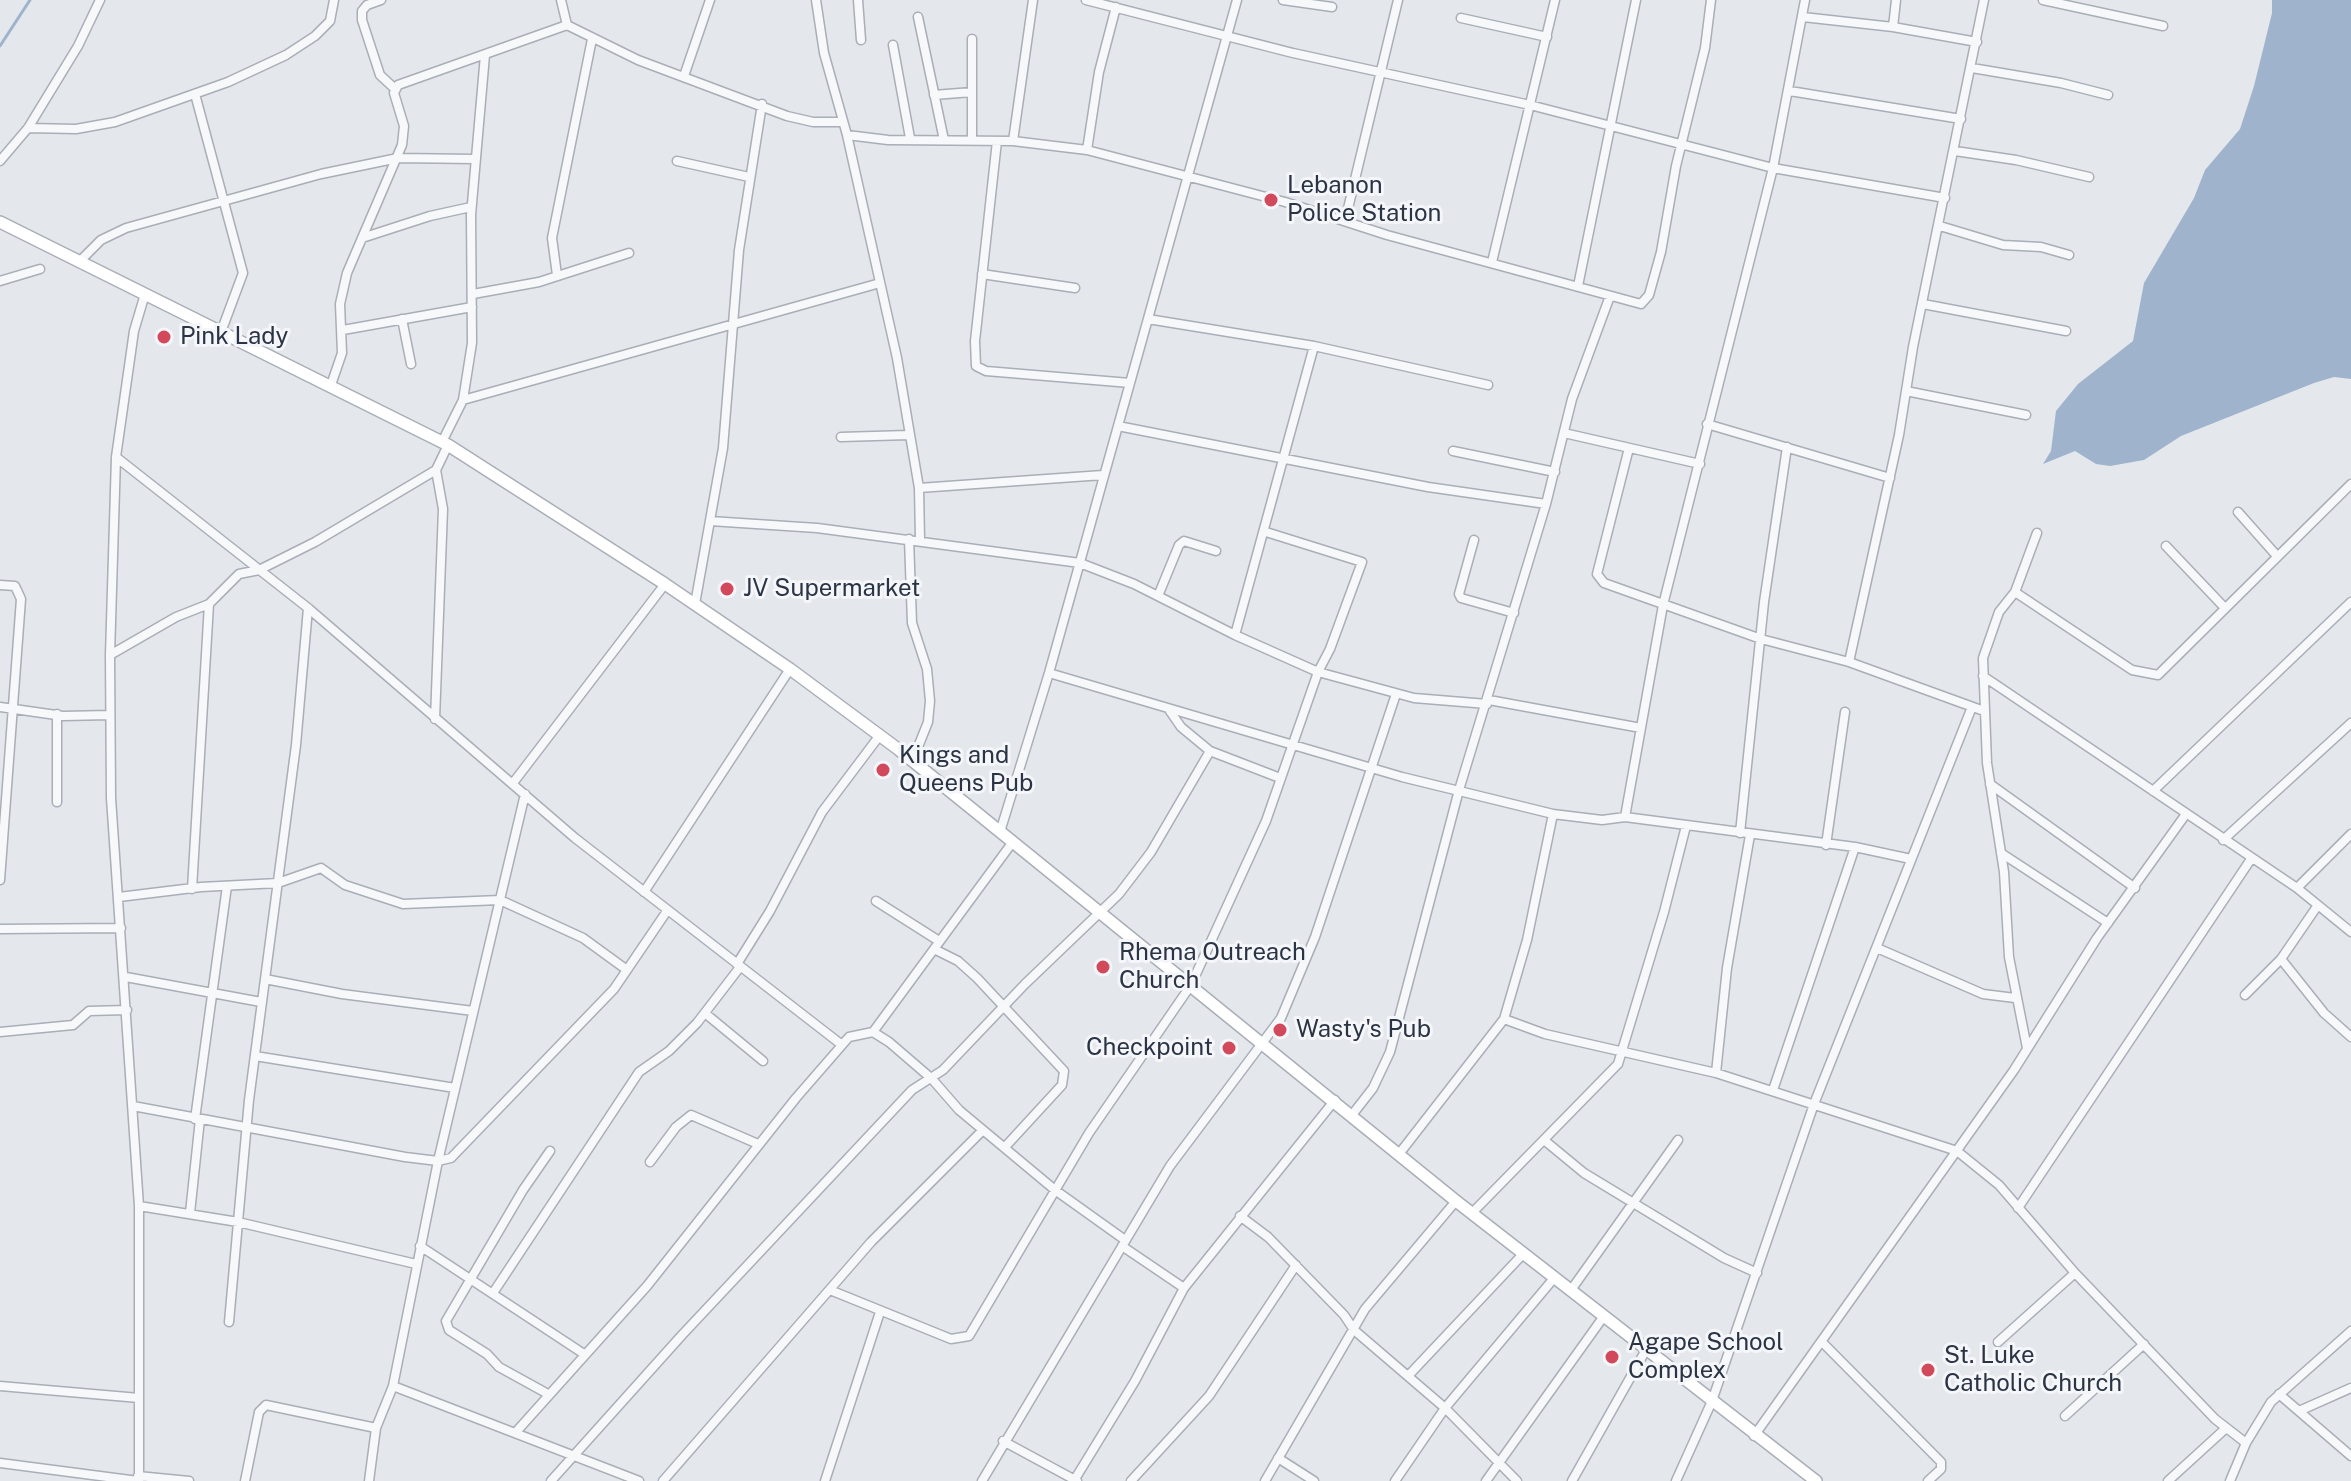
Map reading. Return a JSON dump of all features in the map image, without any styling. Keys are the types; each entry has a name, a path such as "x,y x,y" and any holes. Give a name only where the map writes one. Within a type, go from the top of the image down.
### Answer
{"main road":[{"path":"0,222 445,444 665,584 790,669 880,735 1335,1100 1456,1201 1812,1480"}],"street":[{"path":"0,161 28,128 78,46 100,0"},
{"path":"28,128 76,129 115,122 195,94 286,55 315,36 330,21 334,0"},
{"path":"331,385 342,353 341,292 398,158 404,126 394,88 380,75 362,20 362,11 367,5 381,0"},
{"path":"561,0 567,25 592,39 800,120 842,122"},
{"path":"684,76 710,0"},
{"path":"816,0 824,53 847,135 897,358 919,488 920,540"},
{"path":"858,0 861,40"},
{"path":"1013,141 1033,0"},
{"path":"1086,0 1530,105 1773,168 1945,198"},
{"path":"1000,832 1049,673 1237,0"},
{"path":"1283,0 1332,7"},
{"path":"1345,221 1398,0"},
{"path":"1492,262 1555,0"},
{"path":"1578,286 1636,0"},
{"path":"847,135 1013,141 1087,150 1189,175 1634,303 1646,301 1661,252 1705,48 1711,0"},
{"path":"1625,817 1663,605 1773,168 1805,0"},
{"path":"1893,27 1896,0"},
{"path":"1849,662 1890,478 1984,0"},
{"path":"2043,0 2163,26"},
{"path":"1087,150 1099,72 1116,7"},
{"path":"918,17 944,140"},
{"path":"1803,17 1893,27 1977,42"},
{"path":"1461,18 1547,37"},
{"path":"394,88 567,25"},
{"path":"557,275 552,238 592,39"},
{"path":"972,39 972,140"},
{"path":"893,45 910,138"},
{"path":"435,719 443,509 436,470 463,400 473,294 471,207 485,55"},
{"path":"1972,68 2061,83 2108,95"},
{"path":"1790,91 1961,119"},
{"path":"934,95 972,92"},
{"path":"195,94 243,273 221,332"},
{"path":"695,604 723,448 739,250 762,104"},
{"path":"997,141 975,360 980,369 1130,383"},
{"path":"1955,151 2016,160 2089,177"},
{"path":"79,262 101,240 126,228 222,201 398,158 475,159"},
{"path":"677,161 749,177"},
{"path":"362,238 430,216 471,207"},
{"path":"1940,226 2003,245 2041,247 2069,255"},
{"path":"473,294 557,275 629,253"},
{"path":"0,281 40,269"},
{"path":"982,274 1075,288"},
{"path":"463,400 880,283"},
{"path":"138,1479 139,1206 126,977 111,798 110,655 116,457 134,331 145,294"},
{"path":"1352,1115 1373,1088 1390,1052 1459,790 1546,504 1572,399 1610,296"},
{"path":"1923,304 2066,331"},
{"path":"343,330 472,307"},
{"path":"402,319 411,364"},
{"path":"1148,319 1314,346 1488,385"},
{"path":"1235,635 1266,532 1314,346"},
{"path":"1906,391 2026,415"},
{"path":"1707,424 1890,478"},
{"path":"1118,426 1428,487 1546,504"},
{"path":"1564,433 1700,464"},
{"path":"841,437 908,435"},
{"path":"1716,1073 1745,834 1761,639 1787,447"},
{"path":"1629,448 1597,574 1604,583 1761,639 1849,662 1984,711"},
{"path":"1453,451 1555,472"},
{"path":"116,457 308,608 435,719 667,911 842,1045"},
{"path":"110,655 176,617 209,604 239,574 259,570 348,524 436,470"},
{"path":"919,488 1103,475"},
{"path":"2015,592 2132,670 2152,675 2162,672 2351,484"},
{"path":"2238,512 2277,556"},
{"path":"710,521 920,540 1080,563 1158,596 1318,672 1396,694 1488,702 1641,728"},
{"path":"830,1290 951,1339 969,1336 1089,1133 1191,985 1266,821 1291,743 1362,562 1266,532"},
{"path":"2027,1049 2015,998 2001,853 1990,784 1983,658 1989,634 1999,612 2015,592 2037,533"},
{"path":"909,539 912,623 927,669 930,701 928,722 912,762"},
{"path":"1474,540 1459,594 1461,598 1514,613"},
{"path":"1158,596 1184,541 1216,551"},
{"path":"2166,546 2224,607"},
{"path":"513,783 665,584"},
{"path":"0,585 15,586 21,599 0,880"},
{"path":"2153,791 2351,602"},
{"path":"192,889 209,604"},
{"path":"229,1322 246,1128 296,745 308,608"},
{"path":"644,892 790,669"},
{"path":"1049,673 1373,769 1553,814 1602,820 1625,817 1855,847 1911,859"},
{"path":"1983,676 2297,888 2351,932"},
{"path":"982,1481 1003,1441 1077,1327 1124,1243 1203,1119 1281,1018 1315,937 1396,694"},
{"path":"0,707 57,714 110,715"},
{"path":"1676,1481 1712,1401 1814,1104 1972,707"},
{"path":"1170,711 1181,727 1210,751 1280,778"},
{"path":"1826,845 1845,712"},
{"path":"57,714 57,802"},
{"path":"2223,840 2351,723"},
{"path":"493,1293 639,1072 669,1051 706,1014 770,911 822,812 880,735"},
{"path":"551,1481 912,1090 932,1079 1119,894 1151,852 1210,751"},
{"path":"1990,784 2135,888"},
{"path":"369,1481 376,1428 393,1386 438,1161 525,794"},
{"path":"1399,1154 1504,1019 1527,940 1553,814"},
{"path":"1754,1436 1957,1151 2108,923 2186,814"},
{"path":"1472,1213 1618,1064 1664,912 1686,826"},
{"path":"2297,888 2351,834"},
{"path":"516,1432 647,1286 758,1144 849,1037 873,1032 1012,843"},
{"path":"1773,1090 1855,847"},
{"path":"2001,853 2108,923"},
{"path":"2018,1208 2251,859"},
{"path":"119,897 278,883 321,868 345,885 403,904 500,900 583,938 627,970"},
{"path":"190,1213 197,1119 227,886"},
{"path":"876,901 958,961 1060,1065 1065,1077 1005,1147"},
{"path":"2245,995 2281,959 2318,905"},
{"path":"133,1106 438,1161 458,1153 614,989 667,911"},
{"path":"0,929 121,928"},
{"path":"1877,948 1983,994 2015,998"},
{"path":"2281,959 2324,1013 2351,1037"},
{"path":"126,977 261,1002"},
{"path":"265,979 342,994 473,1011"},
{"path":"0,1032 73,1025 89,1011 127,1010"},
{"path":"706,1014 763,1061"},
{"path":"1504,1019 1545,1034 1716,1073 1957,1151 1987,1174 2075,1273 2225,1429 2246,1443"},
{"path":"873,1032 932,1079 983,1130 1055,1190 1184,1288"},
{"path":"255,1056 455,1088"},
{"path":"1003,1441 1076,1480 1135,1381 1184,1288 1335,1100"},
{"path":"650,1162 676,1127 691,1115 758,1144"},
{"path":"663,1481 752,1375 871,1242 983,1130"},
{"path":"1544,1140 1584,1173 1724,1258 1757,1273"},
{"path":"1571,1290 1678,1140"},
{"path":"548,1394 504,1371 487,1354 446,1327 470,1277 550,1151"},
{"path":"1265,1481 1365,1309 1456,1201"},
{"path":"139,1206 238,1222 416,1264"},
{"path":"1240,1216 1296,1265 1354,1330 1445,1408 1517,1481"},
{"path":"420,1246 584,1354"},
{"path":"1408,1376 1524,1253"},
{"path":"1131,1481 1209,1396 1296,1265"},
{"path":"1998,1342 2075,1273"},
{"path":"1395,1481 1445,1408 1555,1277"},
{"path":"825,1481 880,1312"},
{"path":"1486,1481 1604,1316"},
{"path":"2233,1480 2246,1443 2260,1417 2279,1394 2351,1331"},
{"path":"1822,1342 1941,1462 1941,1469 1928,1481"},
{"path":"2065,1416 2144,1344"},
{"path":"1572,1481 1647,1348"},
{"path":"0,1386 139,1398"},
{"path":"393,1386 639,1481"},
{"path":"2299,1411 2351,1388"},
{"path":"2279,1394 2351,1456"},
{"path":"245,1481 259,1412 266,1405 376,1428"},
{"path":"2168,1481 2225,1429"},
{"path":"1278,1458 1314,1481"},
{"path":"0,1463 138,1479 189,1481"}],"water":[{"path":"2272,0 2351,0 2351,379 2334,377 2314,383 2181,436 2144,460 2110,466 2096,464 2075,451 2043,464 2051,451 2056,411 2078,384 2133,341 2144,283 2194,198 2205,170 2240,129 2254,86 2272,13"}],"waterway":[{"path":"0,46 30,0"}],"place":[{"name":"Lebanon Police Station","path":"1271,200"},
{"name":"Pink Lady","path":"164,337"},
{"name":"JV Supermarket","path":"727,589"},
{"name":"Kings and Queens Pub","path":"883,770"},
{"name":"Rhema Outreach Church","path":"1103,967"},
{"name":"Wasty's Pub","path":"1280,1030"},
{"name":"Checkpoint","path":"1229,1048"},
{"name":"Agape School Complex","path":"1612,1357"},
{"name":"St. Luke Catholic Church","path":"1928,1370"}]}
